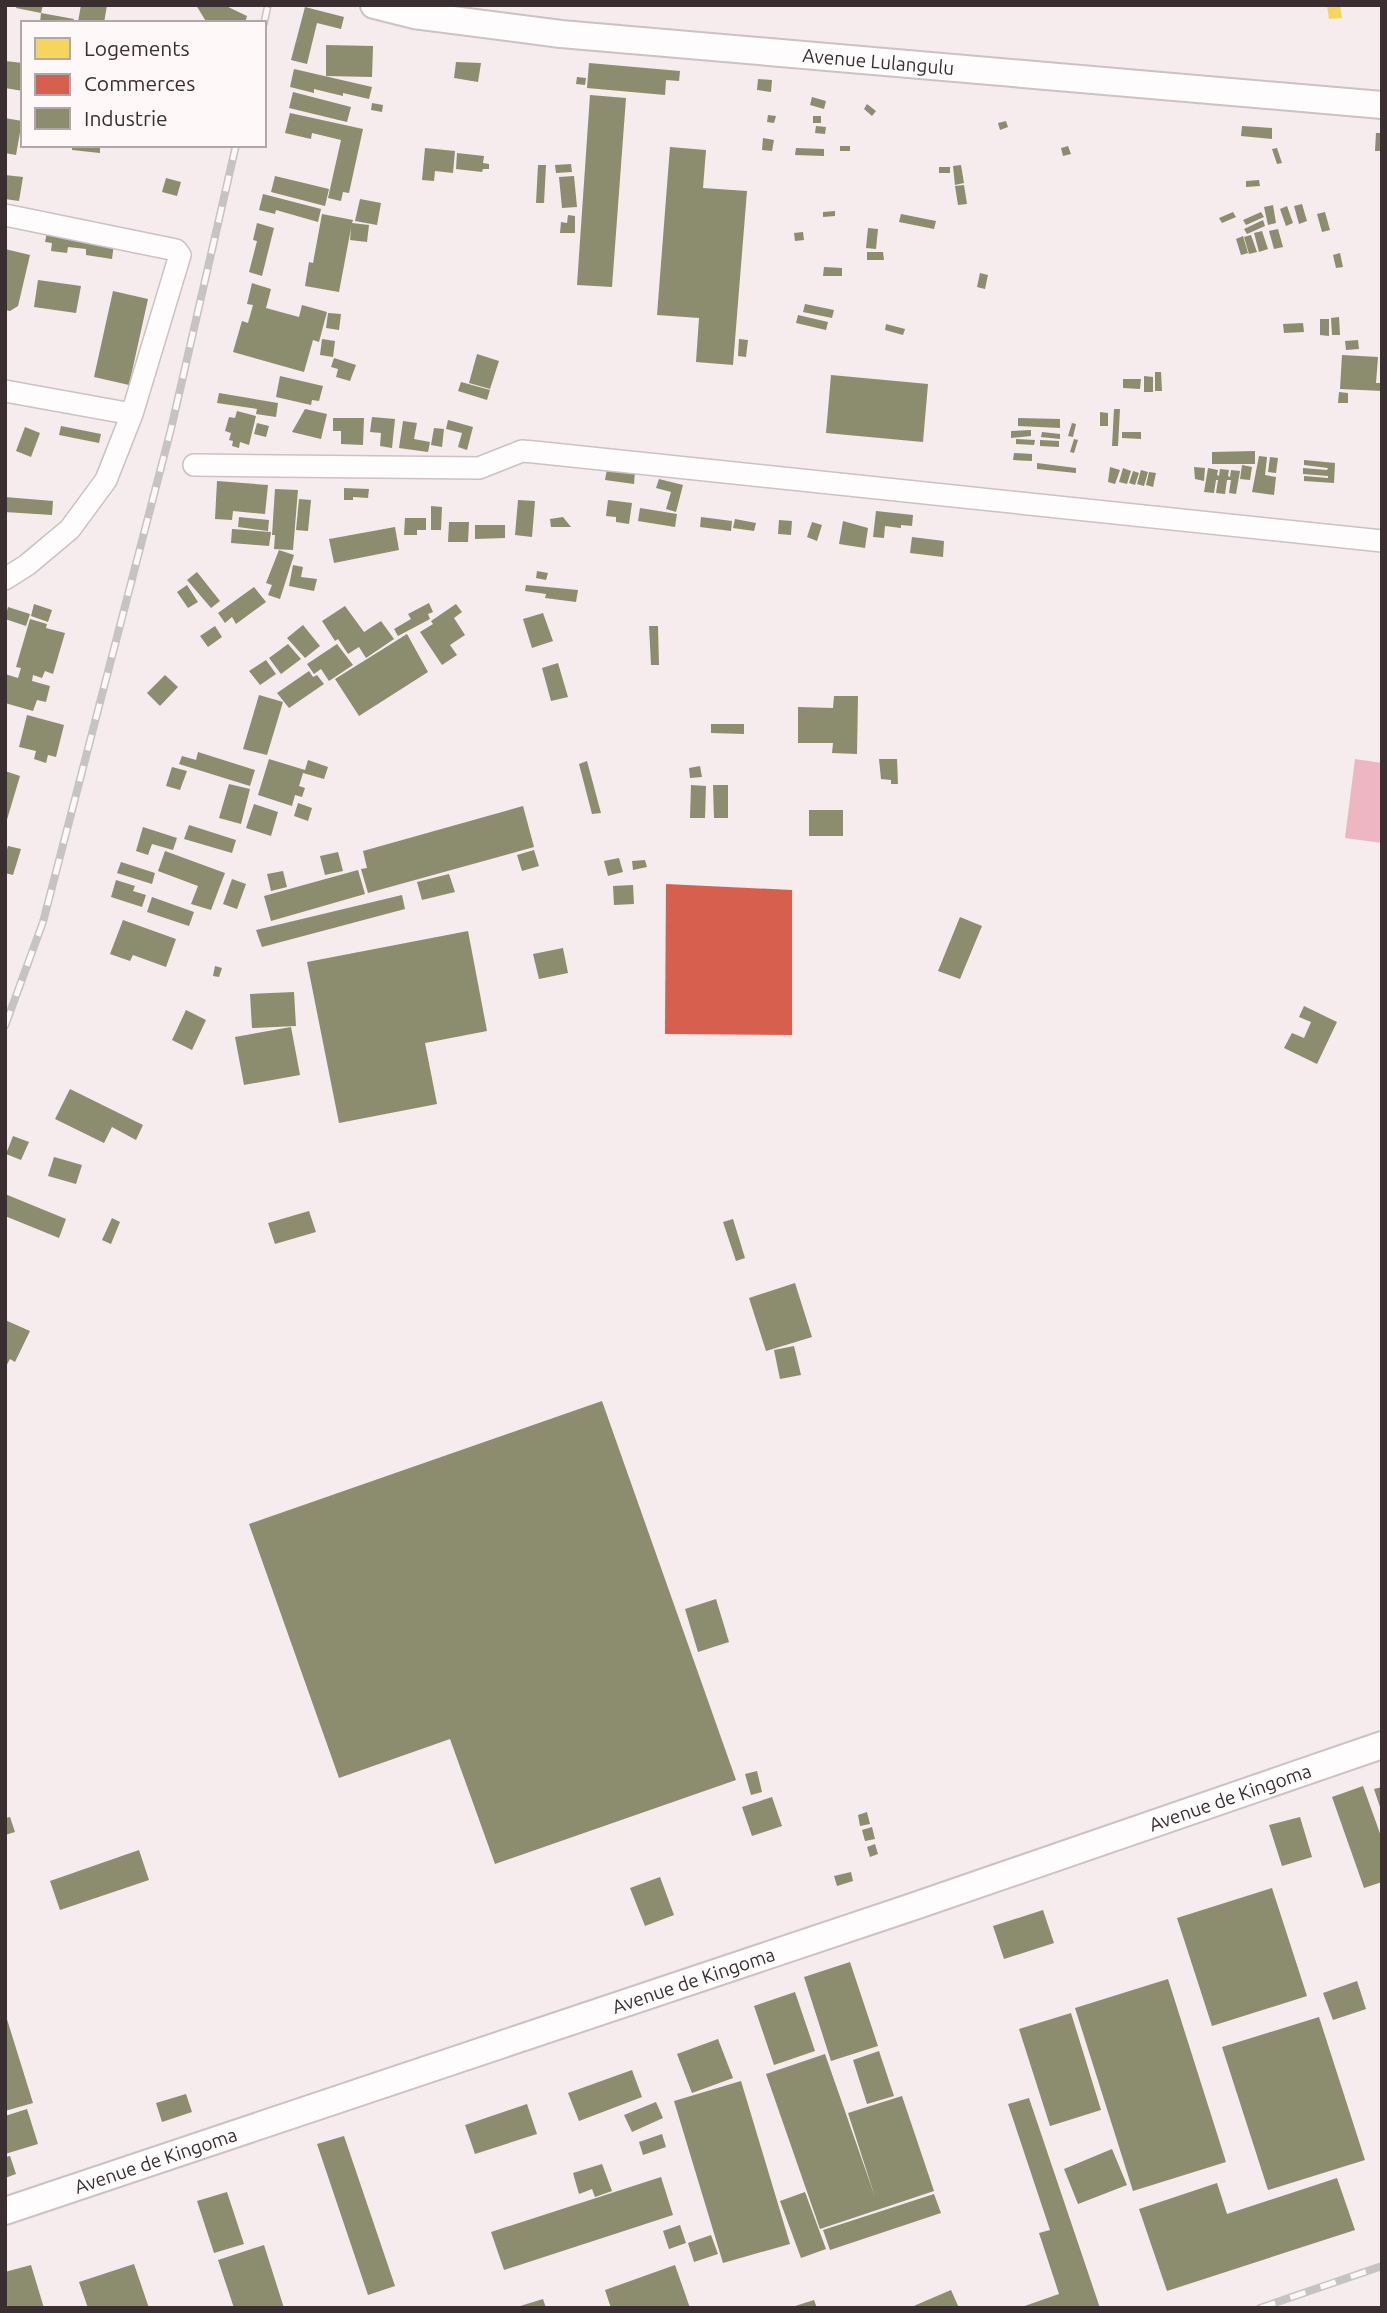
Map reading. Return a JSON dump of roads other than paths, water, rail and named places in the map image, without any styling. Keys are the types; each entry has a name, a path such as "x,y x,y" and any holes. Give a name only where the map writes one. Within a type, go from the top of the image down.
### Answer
{"street":[{"name":"Avenue Lulangulu","path":"374,5 460,22 589,36 1382,105"},
{"path":"5,215 179,251 180,255 132,414 106,480 70,529 27,565 5,579"},
{"path":"5,391 132,414"},
{"path":"194,465 479,468 522,452 534,452 1382,541"},
{"name":"Avenue de Kingoma","path":"5,2211 909,1908 1382,1745"}],"railway":[{"path":"264,21 268,5"},
{"path":"5,1026 43,922 171,429 236,147"},
{"path":"1260,2308 1382,2266"}]}
